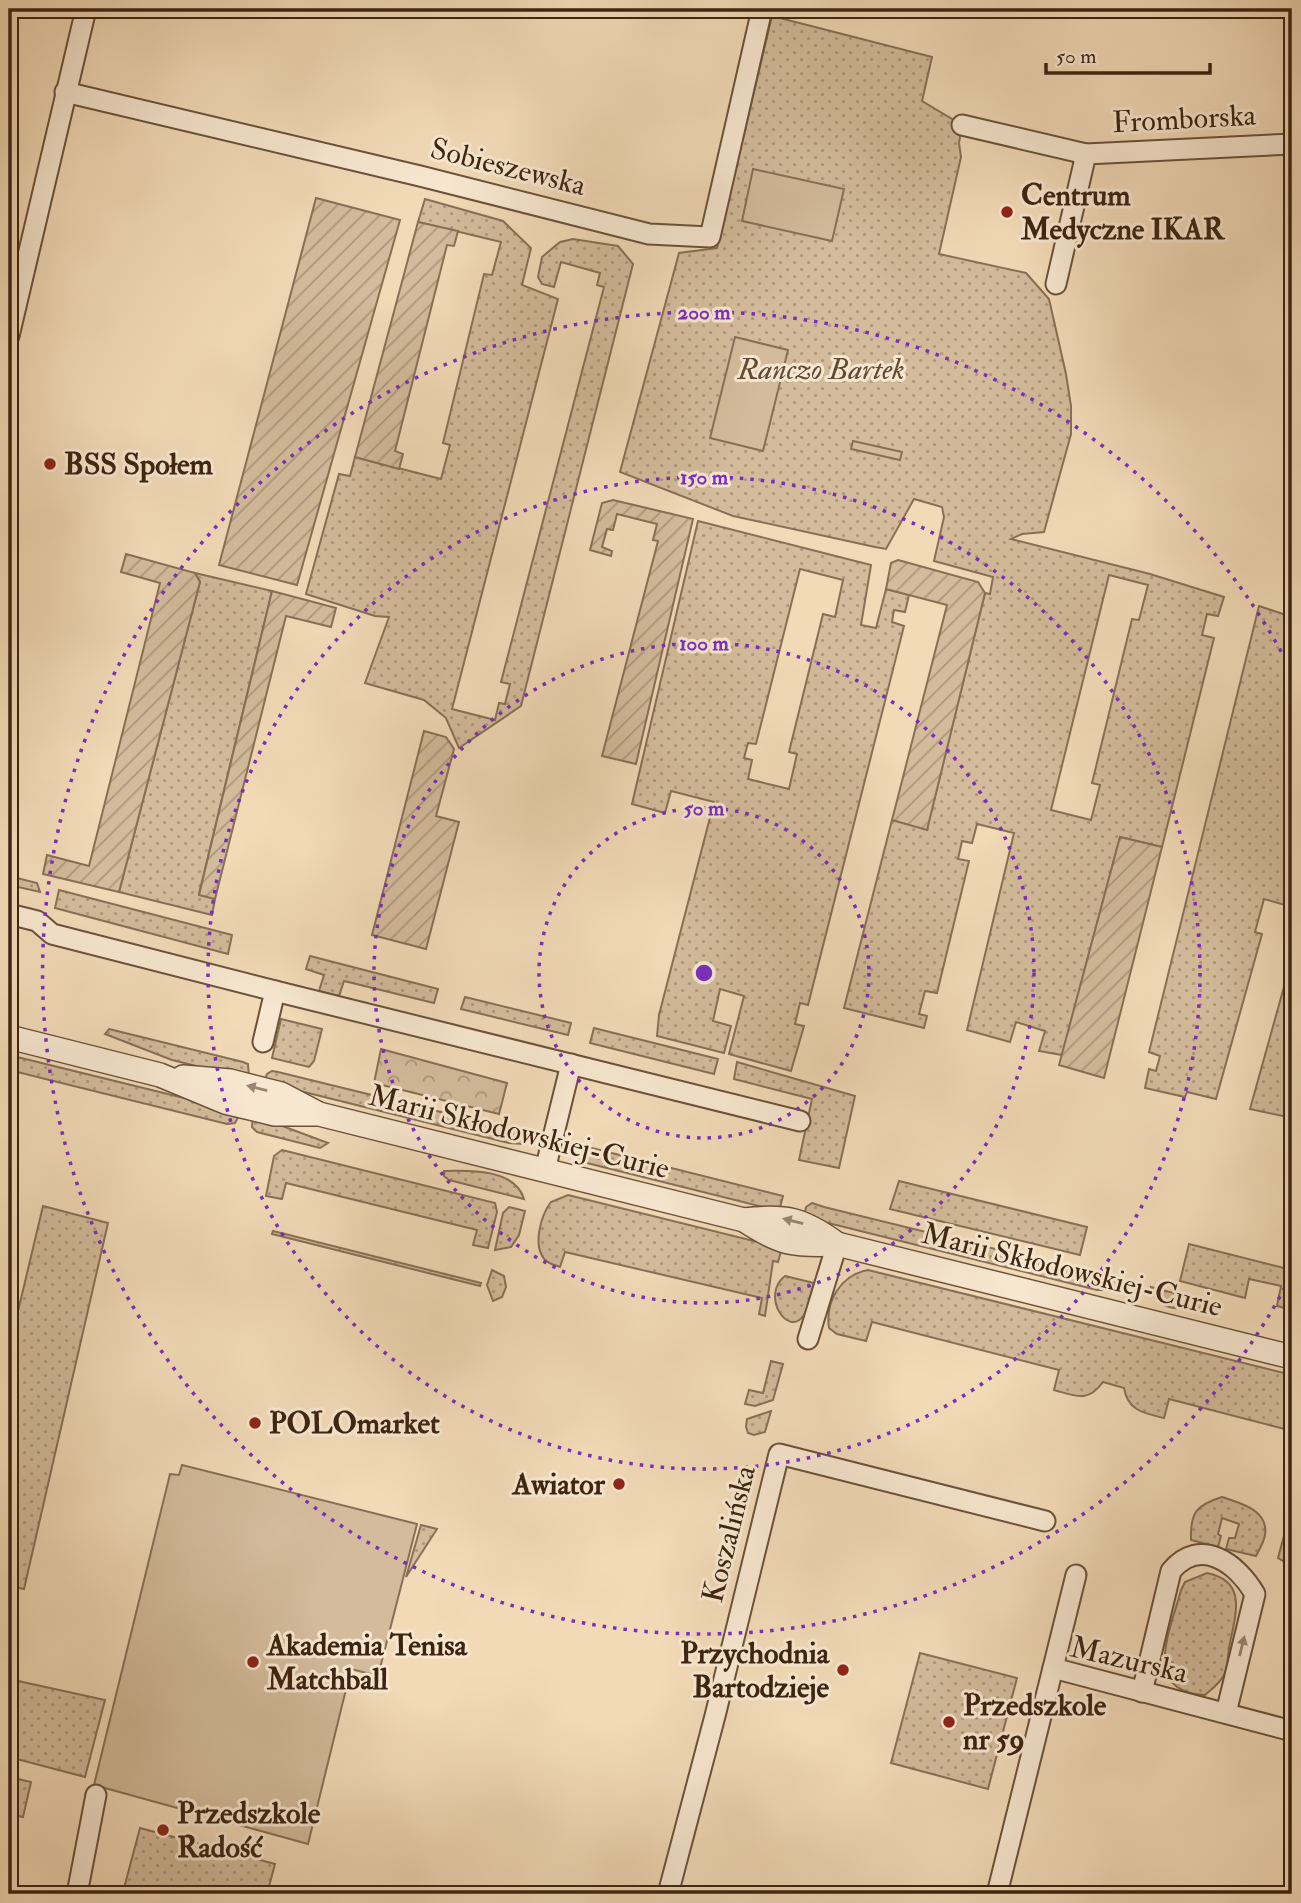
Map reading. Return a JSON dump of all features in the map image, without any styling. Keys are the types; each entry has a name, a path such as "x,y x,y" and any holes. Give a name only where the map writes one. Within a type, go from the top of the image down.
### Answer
{"street":[{"path":"9,336 86,9"},
{"name":"Sobieszewska","path":"65,92 420,176 649,234 709,237 762,9"},
{"path":"962,125 1086,154"},
{"name":"Fromborska","path":"1056,284 1086,154 1292,144"},
{"path":"9,914 37,921 52,934 275,992 800,1121"},
{"path":"263,1042 275,992"},
{"name":"Marii Skłodowskiej-Curie","path":"9,1037 160,1075 230,1081 281,1094 320,1114 744,1220 775,1216 813,1226 837,1244 1292,1357"},
{"path":"545,1170 571,1064"},
{"path":"808,1339 837,1244"},
{"name":"Koszalińska","path":"668,1894 779,1454 1045,1521"},
{"path":"1142,1692 1171,1571 1179,1561 1193,1556 1214,1557 1232,1564 1255,1594 1226,1713"},
{"path":"1053,1668 1076,1575"},
{"name":"Mazurska","path":"997,1894 1053,1668 1292,1731"},
{"path":"77,1894 96,1795"}],"green space":[{"name":"Ranczo Bartek","path":"772,16 932,57 922,101 962,125 959,143 961,157 939,254 1026,273 1049,299 1066,374 1071,406 1071,434 1044,532 1022,534 1011,539 1150,574 1224,597 1218,616 1207,614 1202,635 1214,638 1162,847 1120,837 1062,1055 1039,1051 1045,1031 1016,1022 1010,1042 967,1030 1014,833 977,824 972,843 962,841 958,859 969,861 937,993 925,991 919,1014 927,1016 924,1028 844,1008 892,820 927,829 985,593 990,594 993,577 934,561 944,517 942,507 914,499 886,549 733,516 620,472 679,253 717,248","holes":["1109,575 1148,585 1139,620 1132,619 1092,783 1100,785 1091,820 1051,810"]},
{"path":"753,169 844,189 832,241 742,221"},
{"path":"316,198 400,220 297,585 219,565"},
{"path":"425,199 503,221 531,248 522,285 558,299 452,709 495,720 499,703 505,704 510,684 501,682 604,287 597,285 600,273 561,262 554,287 542,284 538,277 542,257 560,242 573,239 618,246 633,264 521,706 459,748 446,718 424,700 365,683 389,617 375,616 306,594 339,474 350,476 355,457 441,479 450,445 443,443 484,274 492,275 501,242 418,222"},
{"path":"418,222 458,231 454,246 447,245 395,451 403,454 399,469 355,457"},
{"path":"735,337 788,350 763,451 710,438"},
{"path":"853,441 902,452 900,460 851,449"},
{"path":"613,500 693,519 636,764 602,756 658,541 653,540 657,524 617,514 613,530 607,529 602,547 612,551 611,556 590,550 602,503"},
{"path":"698,521 871,565 861,625 876,628 886,589 909,595 905,612 894,610 892,622 904,626 808,1005 800,1003 795,1024 804,1026 791,1071 729,1054 744,996 720,989 713,1021 731,1026 724,1053 657,1036 659,1015 714,802 671,791 665,813 632,804","holes":["800,569 843,580 835,617 823,614 789,752 797,754 789,789 748,779 752,760 744,758 748,743 756,744"]},
{"path":"126,554 195,573 200,582 119,892 43,874 47,855 89,866 160,583 121,572"},
{"path":"898,560 978,582 985,593 927,830 892,820 947,605 886,589 891,563"},
{"path":"195,573 272,591 199,894 215,899 212,915 119,892 200,582"},
{"path":"272,591 336,608 331,627 286,616 215,899 199,895"},
{"path":"1259,606 1292,617 1292,907 1264,899 1255,932 1262,934 1216,1099 1187,1092 1185,1097 1145,1088 1149,1069 1156,1071 1160,1056 1149,1052"},
{"path":"424,731 446,737 454,749 436,816 459,822 426,949 372,935"},
{"path":"1120,837 1162,847 1104,1078 1059,1065"},
{"path":"9,876 37,883 40,892 9,885"},
{"path":"59,890 232,935 228,954 55,908"},
{"path":"310,956 438,989 434,1003 344,981 339,996 319,991 324,975 306,969"},
{"path":"1292,958 1292,1118 1250,1109"},
{"path":"465,997 571,1023 568,1035 461,1009"},
{"path":"281,1019 322,1029 314,1061 309,1067 272,1058"},
{"path":"594,1028 718,1059 714,1074 590,1043"},
{"path":"109,1029 243,1062 248,1064 249,1079 172,1060 105,1034"},
{"path":"381,1049 507,1083 499,1114 374,1083"},
{"path":"9,1055 241,1112 235,1123 227,1124 9,1070"},
{"path":"737,1062 855,1096 839,1168 799,1160 812,1099 734,1079"},
{"path":"272,1071 539,1136 523,1144 509,1143 264,1082 267,1074"},
{"path":"253,1115 328,1143 320,1148 257,1132 252,1127"},
{"path":"564,1141 783,1196 779,1211 583,1162 571,1154"},
{"path":"282,1150 495,1203 497,1212 488,1248 473,1245 477,1230 286,1183 282,1199 266,1196 274,1156"},
{"path":"444,1171 490,1173 502,1177 519,1189 524,1199 449,1180 444,1176"},
{"path":"899,1181 1087,1227 1080,1255 890,1209"},
{"path":"568,1195 782,1248 778,1262 773,1261 765,1316 759,1314 762,1298 565,1252 560,1267 548,1262 539,1247 541,1222 551,1202"},
{"path":"812,1203 1126,1281 1114,1290 1097,1290 804,1217 806,1207"},
{"path":"43,1206 108,1223 24,1589 9,1586 9,1349"},
{"path":"509,1207 525,1211 519,1235 511,1247 495,1250 503,1213"},
{"path":"273,1231 481,1283 480,1286 272,1234"},
{"path":"1189,1244 1292,1270 1292,1310 1277,1306 1281,1286 1249,1279 1245,1298 1180,1281"},
{"path":"492,1270 504,1276 506,1287 502,1297 493,1301 487,1285"},
{"path":"868,1270 1292,1375 1292,1431 1169,1399 1164,1418 1138,1410 1129,1402 1124,1388 1103,1382 1087,1395 1069,1394 1054,1390 1059,1370 872,1322 866,1341 837,1334 829,1328 832,1299 850,1277"},
{"path":"785,1276 814,1283 806,1311 798,1321 791,1322 784,1318 776,1303 778,1284"},
{"path":"1151,1287 1216,1304 1217,1309 1169,1307 1155,1297"},
{"path":"771,1361 783,1364 773,1400 755,1406 745,1404 749,1390 763,1393"},
{"path":"771,1411 765,1432 754,1435 748,1433 747,1419"},
{"name":"Akademia Tenisa Matchball","path":"182,1465 417,1524 378,1676 351,1669 308,1844 94,1785 170,1474 179,1475"},
{"path":"1222,1497 1252,1509 1262,1519 1265,1535 1256,1556 1226,1549 1229,1538 1235,1538 1239,1524 1222,1518 1218,1547 1191,1540 1196,1511 1206,1503"},
{"path":"421,1525 437,1529 406,1577"},
{"path":"1292,1526 1292,1546 1285,1562 1278,1558 1286,1528"},
{"path":"1207,1573 1228,1583 1236,1600 1236,1610 1224,1675 1205,1695 1185,1691 1172,1683 1166,1671 1165,1656 1171,1622 1185,1582"},
{"path":"920,1653 1017,1678 988,1789 891,1763"},
{"path":"9,1679 105,1700 85,1777 9,1757"},
{"path":"9,1777 31,1782 23,1817 9,1814"},
{"path":"140,1828 275,1864 267,1894 123,1892"}],"place":[{"name":"Centrum Medyczne IKAR","path":"1007,212"},
{"name":"BSS Społem","path":"50,464"},
{"name":"POLOmarket","path":"255,1423"},
{"name":"Awiator","path":"619,1484"},
{"name":"Akademia Tenisa Matchball","path":"253,1662"},
{"name":"Przychodnia Bartodzieje","path":"843,1670"},
{"name":"Przedszkole nr 59","path":"949,1722"},
{"name":"Przedszkole Radość","path":"163,1830"}]}
